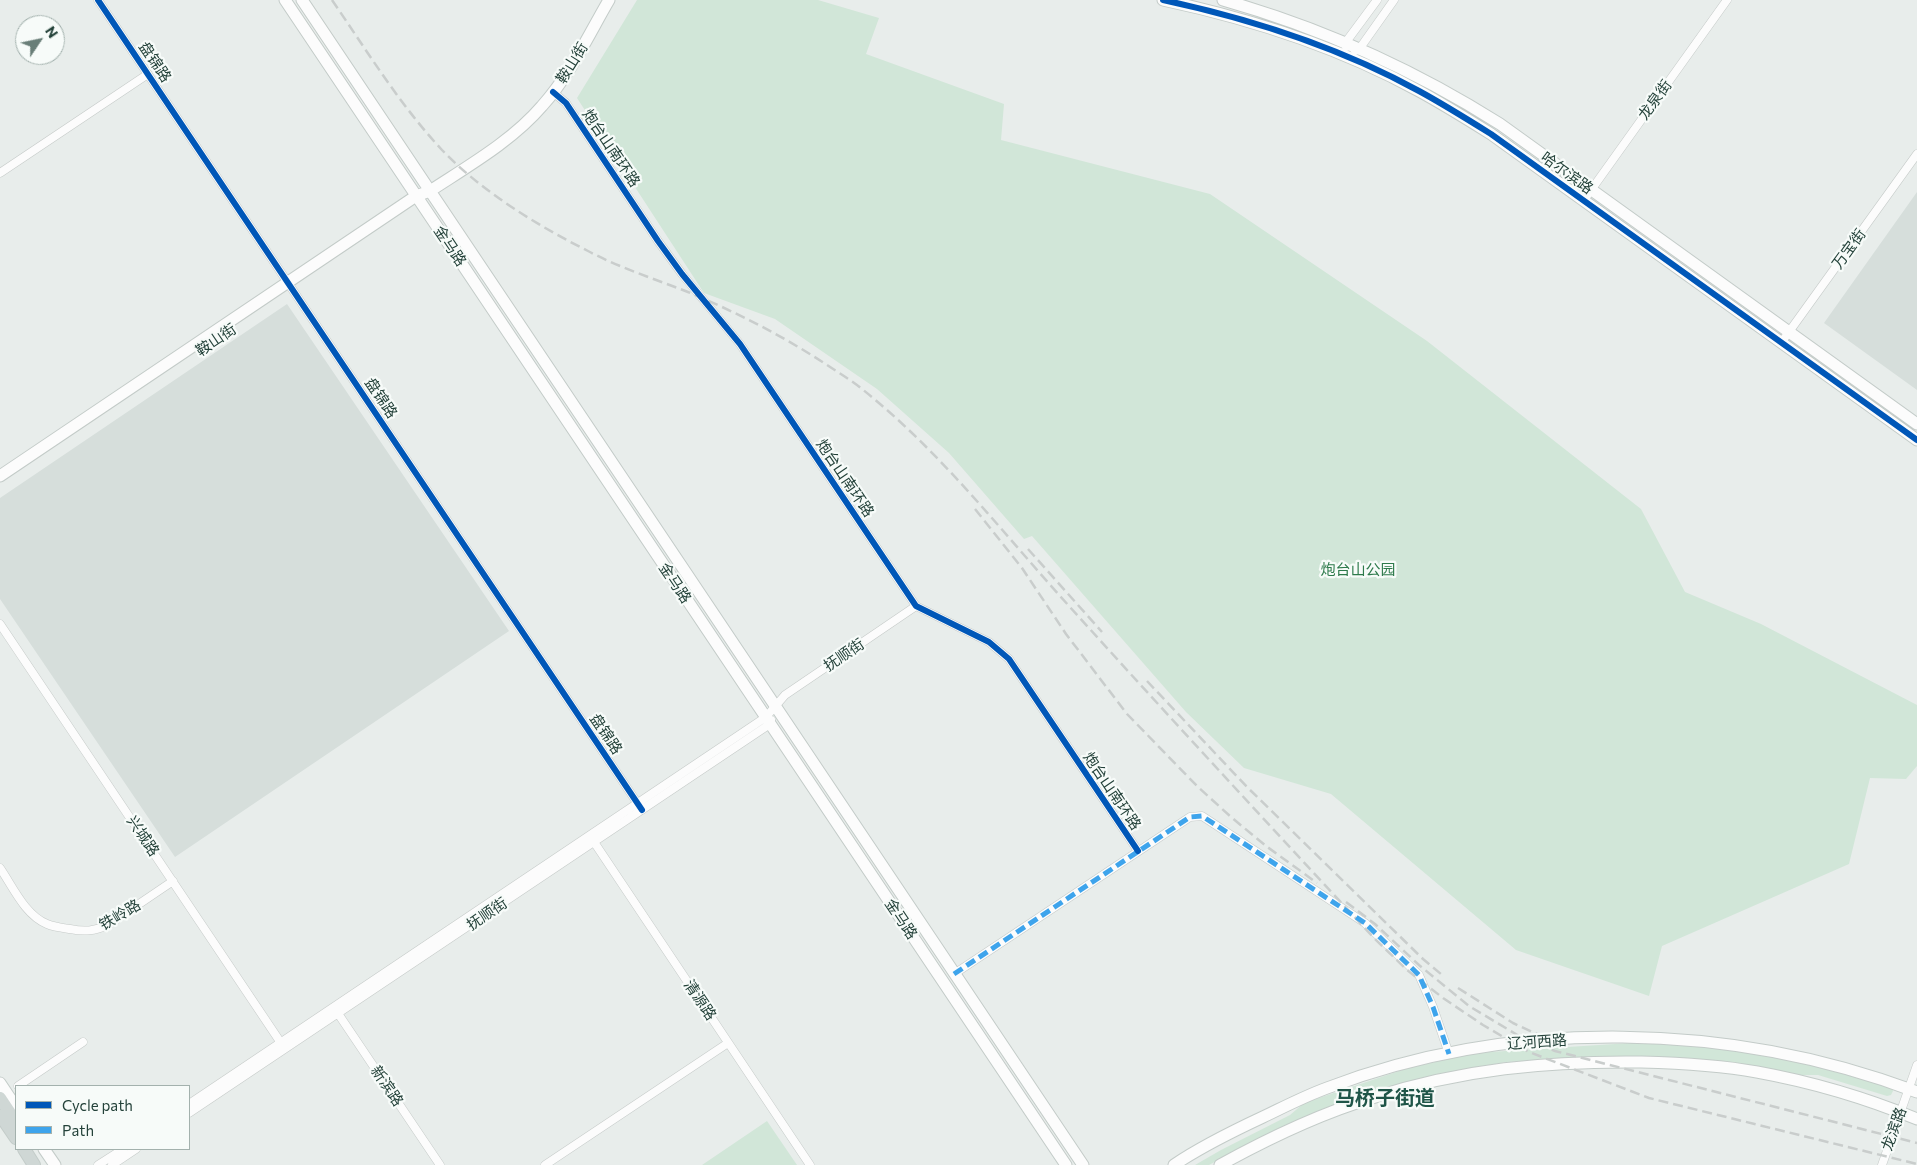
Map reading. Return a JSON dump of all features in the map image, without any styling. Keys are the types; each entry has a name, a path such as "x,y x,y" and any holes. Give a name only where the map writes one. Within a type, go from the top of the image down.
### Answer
{"main road":[{"name":"金马路","path":"285,0 1064,1162"},
{"name":"金马路","path":"302,0 1083,1165"},
{"name":"鞍山街","path":"0,485 515,131 542,106 564,78 609,0"},
{"name":"哈尔滨路","path":"1163,0 1250,21 1286,33 1383,73 1451,109 1491,134 1584,200 1917,440"},
{"name":"哈尔滨路","path":"1223,0 1291,20 1346,42 1426,79 1459,98 1500,124 1917,424"},
{"name":"鞍山街","path":"0,476 290,286"},
{"name":"辽河西路","path":"1174,1165 1218,1140 1327,1088 1404,1064 1496,1045 1536,1041 1614,1038 1674,1039 1744,1047 1806,1059 1854,1071 1913,1091"},
{"name":"辽河西路","path":"1220,1165 1288,1130 1372,1097 1455,1076 1514,1066 1615,1062 1705,1065 1756,1072 1799,1081 1886,1106 1917,1118"},
{"path":"0,1083 15,1105"},
{"path":"8,1093 15,1118"},
{"path":"0,1114 15,1136"},
{"path":"25,1150 34,1165"},
{"path":"35,1150 45,1165"},
{"path":"45,1150 55,1165"},
{"path":"1073,1150 1090,1165"}],"street":[{"name":"盘锦路","path":"98,0 640,806"},
{"path":"1344,56 1346,42 1377,0"},
{"path":"1344,56 1360,48 1394,0"},
{"name":"龙泉街","path":"1584,200 1728,0"},
{"path":"0,173 148,74"},
{"name":"炮台山南环路","path":"553,92 566,103 682,274 740,344 916,606 989,642 1008,659 1138,851"},
{"name":"万宝街","path":"1782,343 1917,154"},
{"name":"抚顺街","path":"190,1112 336,1010 768,720 775,706 785,695 916,606"},
{"name":"兴城路","path":"0,624 283,1046"},
{"path":"954,974 1190,817 1202,816 1365,922 1419,975 1433,1007 1449,1054"},
{"name":"清源路","path":"592,839 810,1165"},
{"name":"铁岭路","path":"1,871 35,917 48,925 86,932 108,925 173,881"},
{"name":"新滨路","path":"336,1010 440,1165"},
{"path":"20,1085 83,1042"},
{"path":"545,1165 728,1043"},
{"name":"抚顺街","path":"190,1103 283,1046"},
{"name":"龙滨路","path":"1882,1165 1900,1112 1913,1091 1917,1065"},
{"path":"98,1165 120,1150"},
{"path":"112,1165 134,1150"}],"shaded area":[{"path":"1917,192 1917,390 1824,323"},
{"path":"287,304 509,631 175,857 0,599 0,498"}],"green space":[{"name":"炮台山公园","path":"637,0 818,0 879,18 866,54 1004,104 1001,140 1210,194 1427,341 1641,509 1685,592 1761,624 1917,705 1917,766 1906,779 1870,778 1849,864 1662,946 1649,996 1516,950 1331,794 1244,768 1186,712 1032,536 1024,539 949,453 877,389 775,319 704,293 577,98"},
{"path":"1646,1042 1732,1051 1797,1061 1837,1070 1892,1087 1893,1091 1891,1095 1887,1096 1818,1075 1799,1075 1725,1062 1673,1058 1611,1057 1506,1062 1442,1074 1259,1138 1209,1165 1195,1165 1290,1115 1304,1103 1405,1069 1474,1053"},
{"path":"767,1121 797,1165 702,1165"}],"railway":[{"path":"332,0 412,115 442,150 474,180 530,219 600,257 688,292 776,334 849,380 891,413 970,493 1107,648 1374,938 1407,970 1443,998 1483,1025 1529,1052 1649,1098 1917,1164"},
{"path":"975,509 1022,568 1066,634 1127,714 1197,786 1231,817 1266,846 1317,883"},
{"path":"1028,549 1102,632"},
{"path":"1147,681 1247,787 1423,959 1441,974"},
{"path":"1346,902 1375,924 1419,965 1469,1006 1519,1036 1555,1051 1917,1143"},
{"path":"1458,988 1513,1023 1567,1048"}],"marked path":[{"path":"954,974 1190,817 1202,816 1365,923 1419,975 1433,1007 1449,1054"}],"cycle path":[{"path":"98,0 642,810"},
{"path":"1163,0 1229,16 1294,36 1389,75 1437,101 1491,134 1917,440"},
{"path":"553,92 566,103 682,274 740,344 916,606 989,642 1009,659 1138,851"}],"district":[{"name":"马桥子街道","path":"1385,1098"}]}
